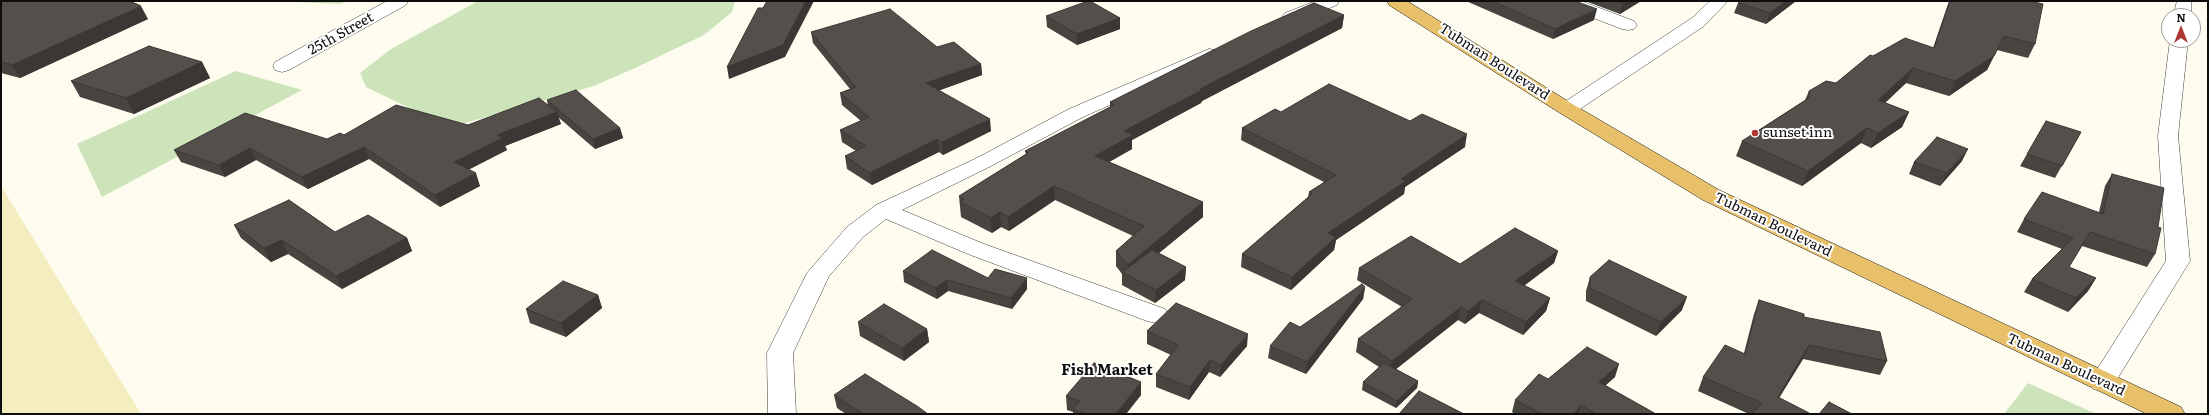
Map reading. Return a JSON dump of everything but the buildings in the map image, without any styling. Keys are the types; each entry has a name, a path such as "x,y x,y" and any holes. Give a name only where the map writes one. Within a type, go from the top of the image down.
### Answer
{"highway":[{"name":"Tubman Boulevard","path":"1395,1 1567,109 1711,195 2171,414"}],"street":[{"name":"25th Street","path":"282,66 400,1"},
{"path":"1270,26 1331,1"},
{"path":"1566,1 1628,25"},
{"path":"1567,109 1698,22 1720,1"},
{"path":"782,414 780,352 819,273 855,232 884,210 984,162 1076,113 1227,45"},
{"path":"2102,382 2178,261 2168,136 2179,48"},
{"path":"884,210 976,249 1156,316"}],"green space":[{"path":"271,1 348,1 340,4"},
{"path":"478,1 735,1 732,12 704,35 635,68 594,86 458,125 430,118 366,87 360,73 391,49"},
{"path":"236,71 302,90 102,197 77,144"},
{"path":"2028,383 2096,414 2004,414"}],"sand":[{"path":"1,186 141,414 1,414"}],"place":[{"name":"sunset inn","path":"1755,133"}],"district":[{"name":"Fish Market","path":"1107,371"}]}
